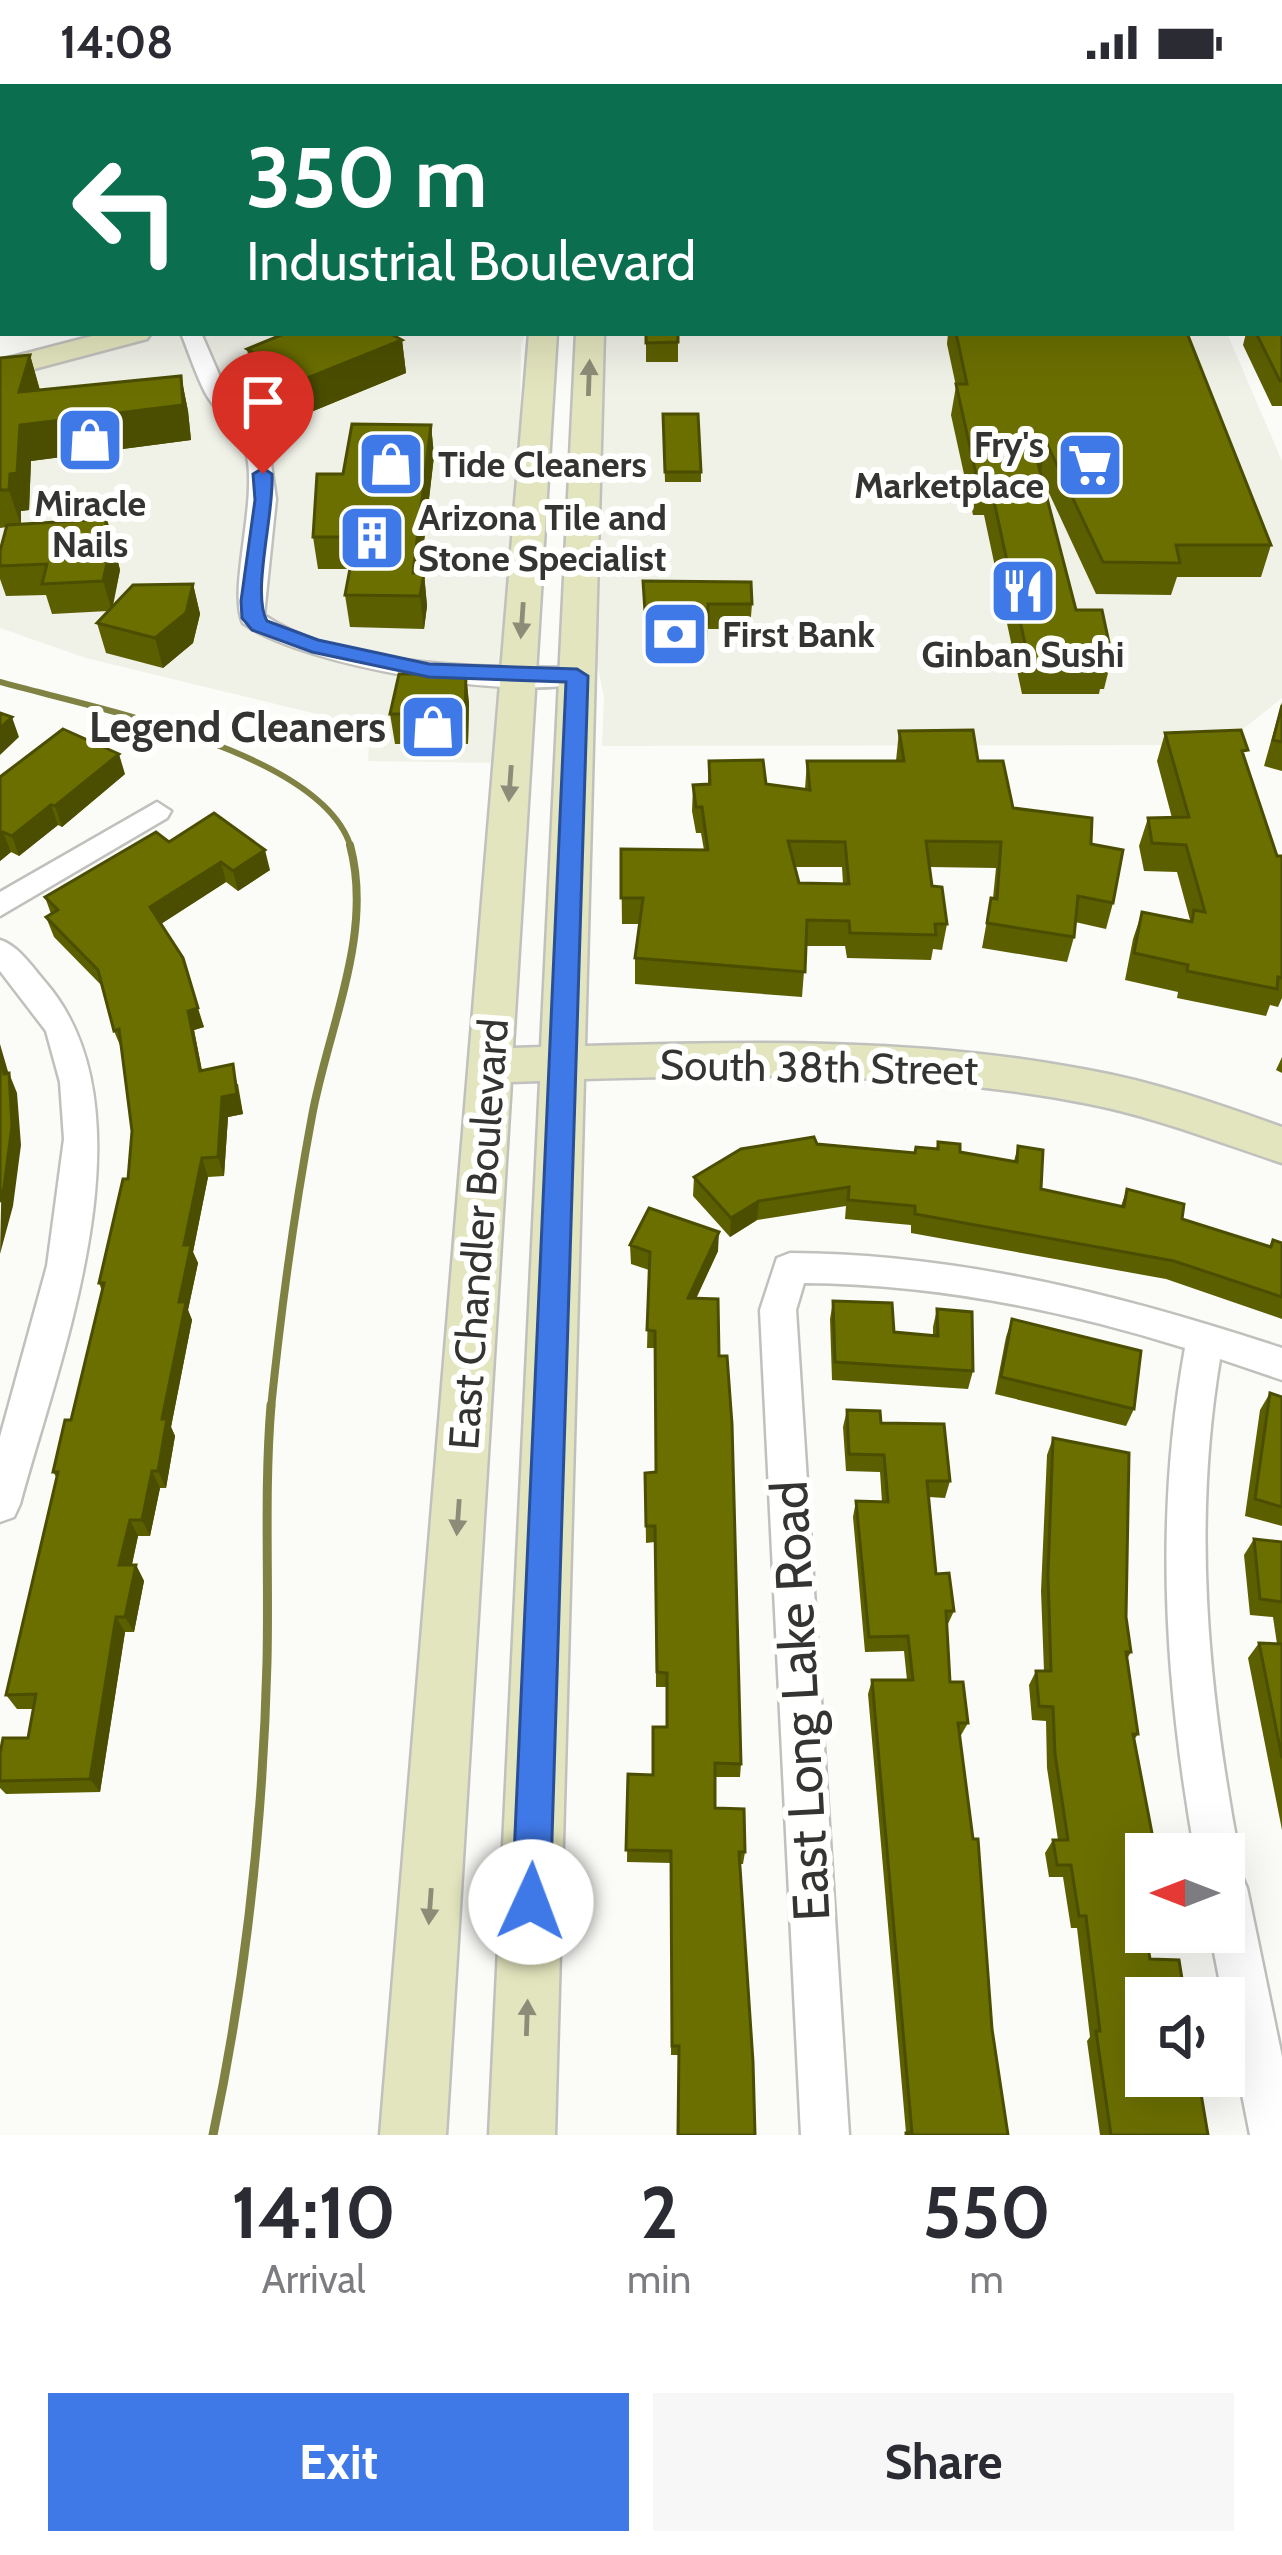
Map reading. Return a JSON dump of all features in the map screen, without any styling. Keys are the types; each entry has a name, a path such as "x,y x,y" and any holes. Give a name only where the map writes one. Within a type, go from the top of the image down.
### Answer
{"main road":[{"path":"0,347 42,336"},
{"path":"0,369 126,336"},
{"name":"East Chandler Boulevard","path":"413,2135 544,336"},
{"name":"East Chandler Boulevard","path":"522,2135 590,336"},
{"name":"South 38th Street","path":"490,1066 918,1062 1147,1099 1282,1145"}],"street":[{"path":"192,336 217,394 255,442 263,474 252,618 274,634 312,646 429,671 577,676"},
{"path":"0,906 157,811"},
{"path":"0,951 62,1030 78,1089 83,1131 78,1200 0,1504"},
{"name":"East Long Lake Road","path":"825,2135 778,1310 790,1268 835,1267 1029,1290 1121,1310 1205,1338"},
{"path":"1214,1833 1183,1633 1182,1494 1192,1399 1205,1338 1282,1364"},
{"path":"1237,1953 1274,2135"}],"shaded area":[{"path":"154,336 525,336 495,763 368,761 370,732 333,718 86,658 0,628 0,374"},
{"path":"605,336 1228,336 1282,461 1282,698 1223,745 602,746 604,697 596,659"}],"building":[{"path":"279,336 395,336 402,340 300,381 247,349"},
{"path":"646,336 678,336 678,342 646,343"},
{"name":"Fry's Marketplace","path":"957,336 1188,336 1271,545 1176,545 1180,563 1103,562 1047,444 1034,448 1076,610 1102,610 1112,657 1105,656 1107,662 1029,662 990,483 978,483 956,384 967,384"},
{"path":"1258,336 1282,336 1280,381"},
{"path":"30,355 19,392 181,376 183,405 20,425 17,473 10,474 9,490 0,490 0,358"},
{"path":"663,414 698,414 701,472 665,472"},
{"path":"352,424 431,425 413,573 424,573 420,596 345,595 356,537 313,537 317,474 343,474"},
{"path":"107,519 102,541 112,540 103,581 42,584 47,564 0,566 7,525"},
{"path":"643,581 751,582 752,604 708,604 708,624 701,627 646,627"},
{"path":"193,584 186,613 155,638 97,623 133,585"},
{"path":"399,674 466,674 465,714 390,714"},
{"path":"1282,705 1282,742 1273,740"},
{"path":"63,729 119,754 12,836 0,834 0,777"},
{"path":"973,730 978,761 1003,761 1013,808 1092,818 1091,844 1123,850 1113,903 1078,896 1074,937 987,923 991,898 997,899 1001,842 926,841 932,886 942,887 947,924 935,924 936,935 850,933 849,921 807,920 805,972 635,958 643,898 621,898 621,849 708,850 702,807 696,807 693,785 710,784 709,761 763,760 766,784 810,790 807,761 904,761 899,731","holes":["788,841 845,842 849,884 799,883"]},
{"path":"1241,730 1248,750 1242,751 1277,856 1282,856 1282,978 1278,977 1277,989 1187,971 1188,965 1134,953 1142,912 1192,922 1194,910 1205,912 1186,845 1152,843 1148,818 1189,817 1165,733"},
{"path":"214,813 265,850 233,871 221,862 150,907 183,958 198,1008 188,1011 200,1071 233,1064 237,1094 222,1097 218,1157 202,1158 184,1245 191,1245 179,1302 186,1302 162,1419 167,1419 158,1471 152,1471 142,1520 130,1520 119,1565 136,1565 125,1617 116,1617 90,1779 0,1781 3,1738 28,1738 36,1694 6,1695 58,1472 53,1472 65,1420 71,1420 123,1179 128,1179 132,1131 119,1029 114,1031 98,970 46,917 58,910 45,897 156,832 169,842"},
{"path":"0,1055 4,1074 9,1073 12,1126 0,1202"},
{"path":"814,1137 817,1144 915,1153 916,1147 938,1149 938,1142 960,1144 960,1152 1017,1162 1018,1146 1043,1150 1041,1189 1124,1207 1127,1189 1184,1204 1182,1219 1271,1247 1273,1240 1282,1243 1282,1297 1174,1261 915,1214 915,1206 848,1200 849,1187 759,1201 731,1218 694,1177 741,1149"},
{"path":"649,1208 719,1232 688,1298 718,1299 719,1356 727,1356 741,1764 715,1763 715,1808 744,1809 745,1852 739,1852 755,2135 678,2135 679,2046 672,2046 671,1851 626,1850 628,1774 653,1775 653,1727 667,1727 667,1673 657,1672 655,1526 646,1526 645,1473 656,1472 655,1331 647,1330 650,1252 630,1245"},
{"path":"833,1301 892,1303 894,1332 938,1336 937,1309 972,1312 973,1371 835,1362"},
{"path":"1012,1319 1141,1351 1134,1409 1001,1377"},
{"path":"1270,1393 1282,1397 1282,1507 1255,1499"},
{"path":"847,1410 880,1411 881,1423 944,1424 950,1481 927,1481 936,1574 949,1573 954,1611 946,1611 950,1682 963,1682 968,1723 958,1723 973,1839 978,1839 992,2029 1008,2135 906,2135 912,2133 872,1680 913,1680 908,1636 869,1637 856,1501 888,1502 884,1455 849,1454"},
{"path":"1053,1438 1129,1453 1126,1617 1131,1652 1126,1652 1138,1734 1133,1734 1152,1833 1125,1833 1125,1953 1179,1960 1182,1977 1125,1977 1125,2097 1202,2097 1208,2135 1111,2135 1086,1916 1079,1916 1071,1865 1057,1865 1053,1840 1068,1840 1053,1707 1039,1706 1036,1671 1051,1671 1048,1575"},
{"path":"1254,1539 1282,1542 1282,1602 1260,1599"},
{"path":"1259,1643 1282,1644 1282,1758"}],"waterway":[{"path":"0,682 143,720 251,759 297,785 332,814 350,847"},
{"path":"271,1408 305,1152 353,947 356,879 350,847"},
{"path":"213,2135 244,1959 262,1781 271,1405"}],"place":[{"name":"Miracle Nails","path":"90,440"},
{"name":"Tide Cleaners","path":"391,464"},
{"name":"Fry's Marketplace","path":"1090,465"},
{"name":"Arizona Tile and Stone Specialist","path":"372,538"},
{"name":"Ginban Sushi","path":"1023,591"},
{"name":"First Bank","path":"675,634"},
{"name":"Legend Cleaners","path":"433,727"}],"route":[{"path":"263,474 251,601 252,618 260,626 312,646 429,671 470,676 577,676 531,1902"}]}
